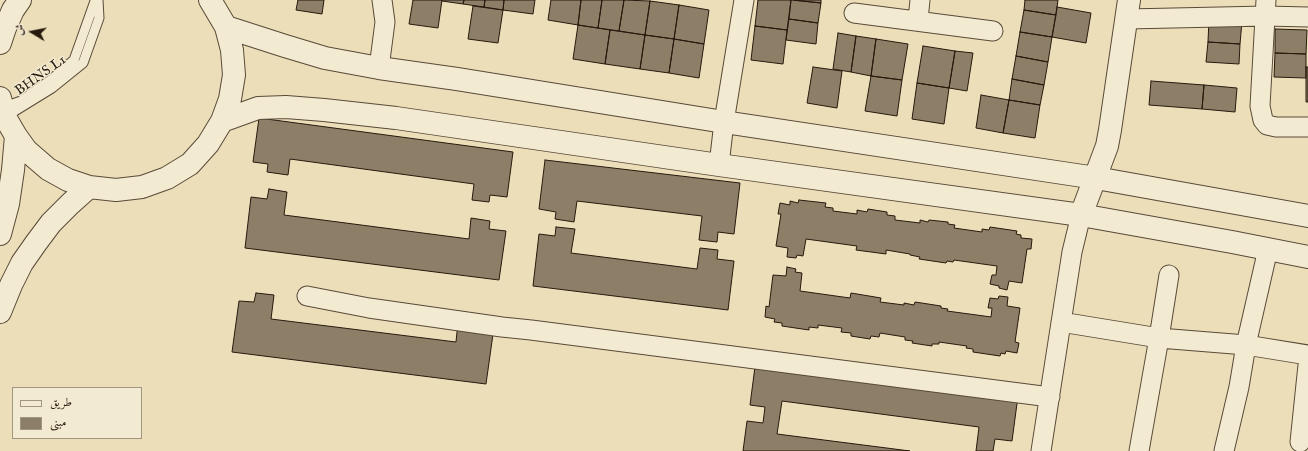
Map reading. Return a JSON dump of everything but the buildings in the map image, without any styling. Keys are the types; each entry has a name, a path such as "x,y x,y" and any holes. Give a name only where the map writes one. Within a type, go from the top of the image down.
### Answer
{"street":[{"path":"0,43 13,10 20,0"},
{"path":"15,152 68,180 89,187 116,190 142,187 167,178 190,164 208,144 222,122 230,99 234,75 232,50 226,27 210,0"},
{"path":"378,68 385,22 382,0"},
{"path":"719,165 724,122 744,0"},
{"path":"918,20 920,0"},
{"path":"1266,8 1260,106 1263,120 1267,125 1276,128 1308,127"},
{"path":"1041,451 1072,252 1081,215 1096,178 1110,130 1128,9 1266,8 1308,17"},
{"path":"854,13 918,20 994,31"},
{"path":"226,27 324,58 378,68 1096,178 1308,216"},
{"path":"222,122 258,108 286,107 396,118 719,165 1081,215 1308,257"},
{"path":"0,234 8,204 15,152 1,110"},
{"path":"0,312 22,263 36,243 51,223 89,187"},
{"path":"1224,451 1268,249"},
{"path":"1139,451 1169,275"},
{"path":"307,296 369,308 502,327 1050,398"},
{"path":"1061,322 1159,338 1246,345 1308,355"},
{"path":"1302,446 1308,365"}],"lane":[{"name":"BHNS L1","path":"1,110 21,100 52,79 74,60 97,0"}]}
